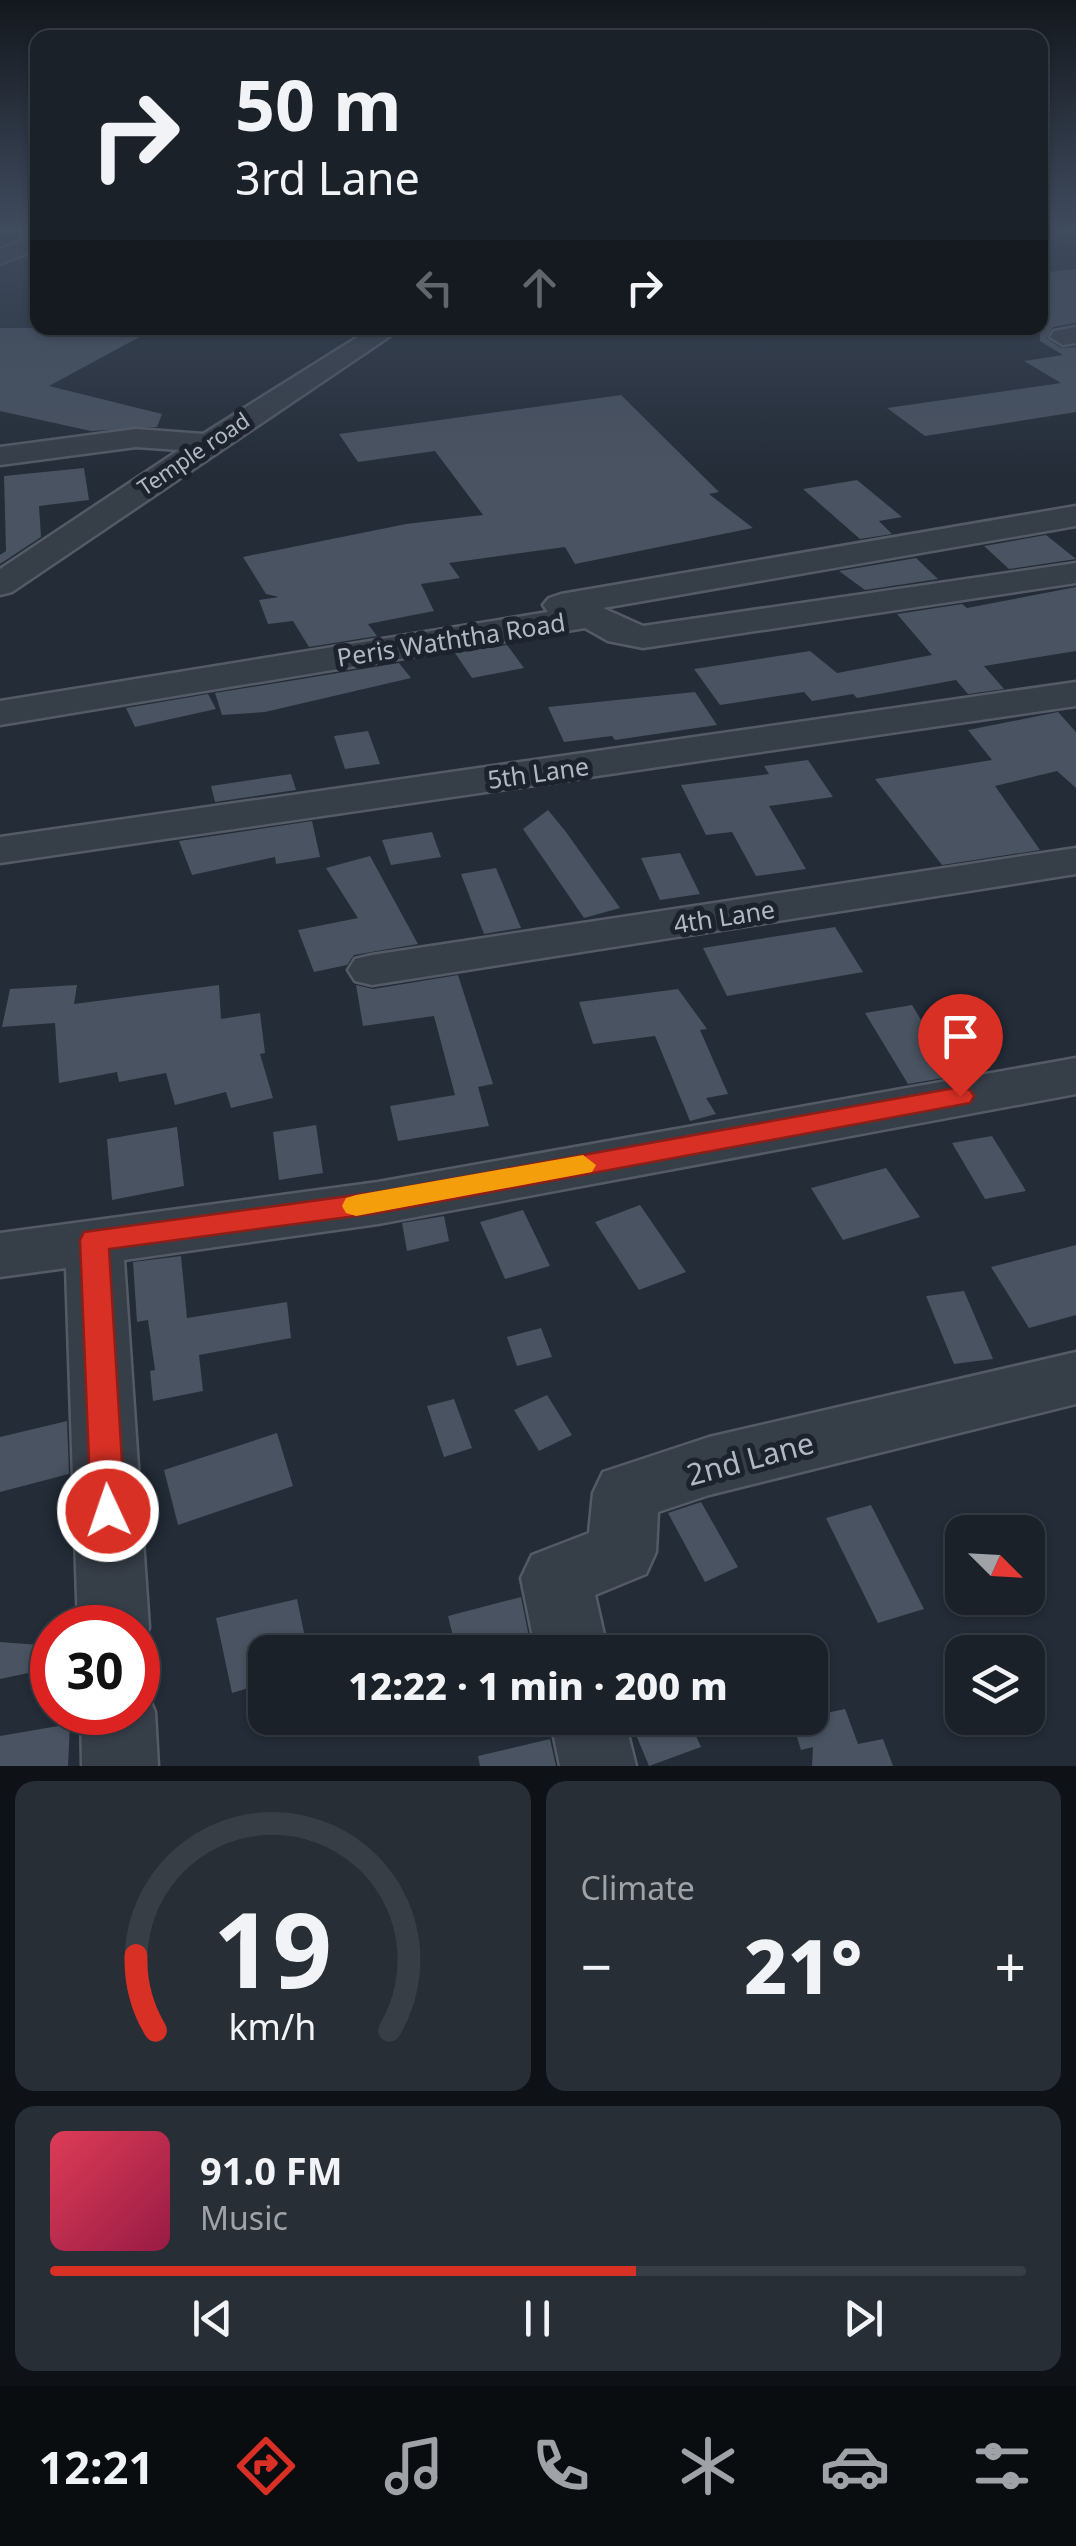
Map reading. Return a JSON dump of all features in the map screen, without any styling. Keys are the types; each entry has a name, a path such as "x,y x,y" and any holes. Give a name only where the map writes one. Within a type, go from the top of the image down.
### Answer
{"street":[{"name":"Temple road","path":"0,585 208,442 378,335"},
{"path":"0,456 136,438 208,442"},
{"path":"31,675 122,683 1076,516"},
{"name":"Peris Waththa Road","path":"0,713 591,616 621,633 643,637 1076,573"},
{"name":"5th Lane","path":"0,850 1071,700"},
{"name":"4th Lane","path":"372,970 1076,861"},
{"path":"0,1255 378,1202 1076,1076"},
{"path":"94,1240 113,1605"},
{"name":"2nd Lane","path":"568,1635 556,1578 622,1552 626,1493 708,1466 1076,1378"},
{"path":"119,1735 120,1766"},
{"path":"591,1735 598,1766"}],"building":[{"path":"1048,312 1076,312 1076,323 1053,327 1048,335"},
{"path":"0,328 30,328 30,335 143,335 49,386 162,414 157,427 91,431 0,411"},
{"path":"1040,335 1048,335 1046,338 1061,348 1076,347 1076,412 925,436 887,408 1061,383 1024,361 1063,355 1040,341"},
{"path":"621,395 719,492 709,494 753,528 575,564 565,547 449,563 460,578 421,584 434,611 368,624 377,636 309,647 293,621 268,624 259,600 279,597 266,594 243,557 406,524 483,515 435,451 358,462 339,434"},
{"path":"84,468 89,500 39,506 41,537 0,564 0,555 6,551 4,476"},
{"path":"857,480 902,517 879,521 892,534 860,539 803,489"},
{"path":"1046,535 1076,559 1009,569 984,546"},
{"path":"916,558 938,579 865,590 839,571"},
{"path":"1076,587 1076,651 984,666 1004,689 968,694 956,680 857,698 853,694 812,701 804,692 720,705 694,669 810,651 837,673 932,655 897,614 962,604 967,608"},
{"path":"507,645 524,668 472,678 455,653"},
{"path":"399,663 411,678 265,712 222,715 215,693"},
{"path":"695,692 717,725 615,740 612,736 564,742 548,707"},
{"path":"208,694 216,709 135,727 126,708"},
{"path":"1058,712 1076,732 1076,788 1057,771 995,786 1040,850 942,865 875,779 992,760 968,730"},
{"path":"368,731 380,764 345,769 334,736"},
{"path":"808,760 833,797 769,806 806,869 756,876 732,832 706,835 681,785 769,774 764,766"},
{"path":"291,774 296,790 215,802 211,786"},
{"path":"548,810 620,908 584,918 523,829"},
{"path":"312,821 320,857 276,864 275,857 192,875 179,841"},
{"path":"432,832 441,857 391,865 382,840"},
{"path":"680,853 700,894 660,900 641,858"},
{"path":"370,856 418,944 354,955 347,965 314,972 298,930 358,918 326,868"},
{"path":"496,868 521,928 484,934 461,874"},
{"path":"835,927 863,972 727,996 703,948"},
{"path":"458,975 493,1084 478,1087 489,1126 398,1141 390,1106 455,1095 434,1016 363,1026 356,985 373,989"},
{"path":"77,985 74,1004 219,985 221,1019 260,1013 265,1053 260,1054 273,1098 231,1108 226,1092 175,1105 166,1073 119,1082 117,1072 59,1083 55,1023 2,1027 10,989"},
{"path":"678,989 707,1029 700,1030 728,1094 706,1098 716,1114 690,1121 655,1036 593,1044 579,1002"},
{"path":"912,1005 955,1076 908,1084 865,1013"},
{"path":"316,1125 323,1173 279,1180 273,1132"},
{"path":"177,1127 184,1186 112,1200 107,1139"},
{"path":"992,1136 1026,1191 985,1199 952,1143"},
{"path":"886,1168 920,1217 843,1240 811,1188"},
{"path":"640,1205 686,1272 639,1290 595,1222"},
{"path":"523,1210 550,1266 505,1279 480,1222"},
{"path":"444,1216 449,1241 407,1251 402,1223"},
{"path":"1076,1245 1076,1315 1029,1328 991,1267"},
{"path":"181,1256 187,1318 287,1302 291,1338 199,1355 203,1391 153,1401 150,1371 155,1370 148,1320 137,1322 133,1262"},
{"path":"964,1291 993,1359 954,1364 926,1296"},
{"path":"541,1328 552,1357 517,1366 507,1337"},
{"path":"547,1395 572,1435 539,1451 514,1410"},
{"path":"454,1399 472,1448 444,1457 427,1406"},
{"path":"67,1421 69,1474 0,1492 0,1437"},
{"path":"277,1433 293,1486 178,1525 164,1470"},
{"path":"701,1502 738,1567 705,1582 668,1513"},
{"path":"871,1505 924,1609 878,1623 826,1518"},
{"path":"521,1597 529,1635 453,1635 448,1616"},
{"path":"297,1599 304,1635 248,1635 248,1688 232,1693 216,1618"},
{"path":"0,1642 30,1644 30,1673 0,1679"},
{"path":"845,1709 858,1744 883,1739 893,1766 812,1766 813,1747 801,1750 796,1735 828,1735 828,1713"},
{"path":"30,1731 30,1735 69,1735 68,1766 0,1766 0,1736"},
{"path":"636,1735 696,1735 701,1747 649,1766"},
{"path":"550,1739 556,1766 480,1766 478,1756"}],"slow traffic":[{"path":"356,1206 583,1165"}],"route":[{"path":"108,1511 94,1240 378,1202 960,1096"}]}
